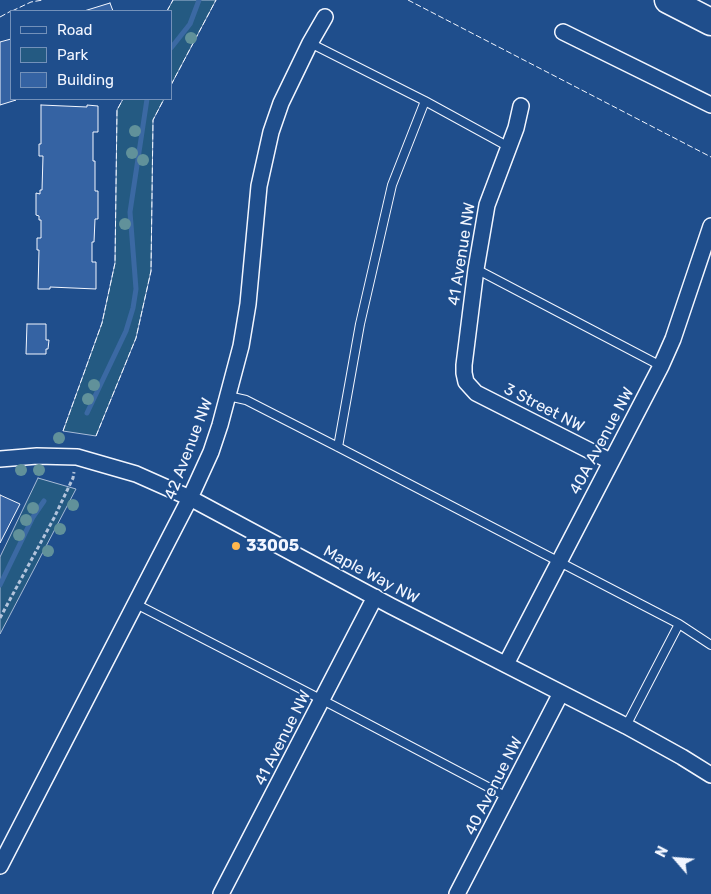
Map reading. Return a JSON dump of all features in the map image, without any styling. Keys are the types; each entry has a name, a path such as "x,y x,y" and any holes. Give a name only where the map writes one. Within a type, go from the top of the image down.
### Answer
{"highway":[{"path":"668,0 711,22"},
{"path":"707,0 711,2"}],"street":[{"name":"42 Avenue NW","path":"0,866 190,498 210,452 228,396 245,326 259,186 264,161 281,103 310,43 325,17"},
{"path":"563,32 711,105"},
{"name":"41 Avenue NW","path":"466,382 464,365 476,269 487,205 516,128 521,106"},
{"name":"40A Avenue NW","path":"506,664 660,366 672,339 711,226"},
{"name":"3 Street NW","path":"466,382 476,393 610,461"},
{"name":"Maple Way NW","path":"0,459 37,456 77,457 136,474 190,498 375,597 626,726 711,775"},
{"name":"41 Avenue NW","path":"221,894 375,597"},
{"name":"40 Avenue NW","path":"457,894 561,693"}],"lane":[{"path":"310,43 425,101 508,147"},
{"path":"338,447 360,324 392,185 425,101"},
{"path":"476,269 660,366"},
{"path":"228,396 246,400 338,447 679,624 711,645"},
{"path":"136,604 507,797"},
{"path":"626,726 679,624"}],"path":[{"path":"0,618 54,518 73,478 74,471"}],"green space":[{"path":"173,0 216,0 172,83 172,10 168,10"},
{"path":"122,100 163,100 153,120 151,271 136,338 96,436 63,431 102,323 115,263 117,110"},
{"path":"38,478 76,489 0,634 0,557"}],"building":[{"path":"110,3 113,10 87,10"},
{"path":"10,39 10,100 16,100 0,105 0,42"},
{"path":"41,105 98,106 98,132 93,132 95,191 98,191 98,219 95,219 94,242 92,242 92,262 96,262 96,289 50,287 50,289 38,289 39,250 37,250 37,238 41,238 41,220 36,215 36,193 40,194 40,190 42,190 43,156 39,156 39,144 41,144"},
{"path":"27,324 46,324 46,340 49,340 46,354 26,354"},
{"path":"0,495 20,504 0,543"}],"waterway":[{"path":"172,47 190,24 199,0"},
{"path":"87,413 126,331 133,308 136,289 130,212 147,100"},
{"path":"0,585 33,517 44,501"}],"fence":[{"path":"14,10 31,2 43,0"},
{"path":"168,10 173,0"},
{"path":"172,83 216,0"},
{"path":"408,0 711,157"},
{"path":"0,17 10,12"},
{"path":"63,431 102,323 115,263 117,110 122,100"},
{"path":"96,436 136,338 151,271 153,120 163,100"}],"place":[{"name":"33005","path":"236,546"}]}
